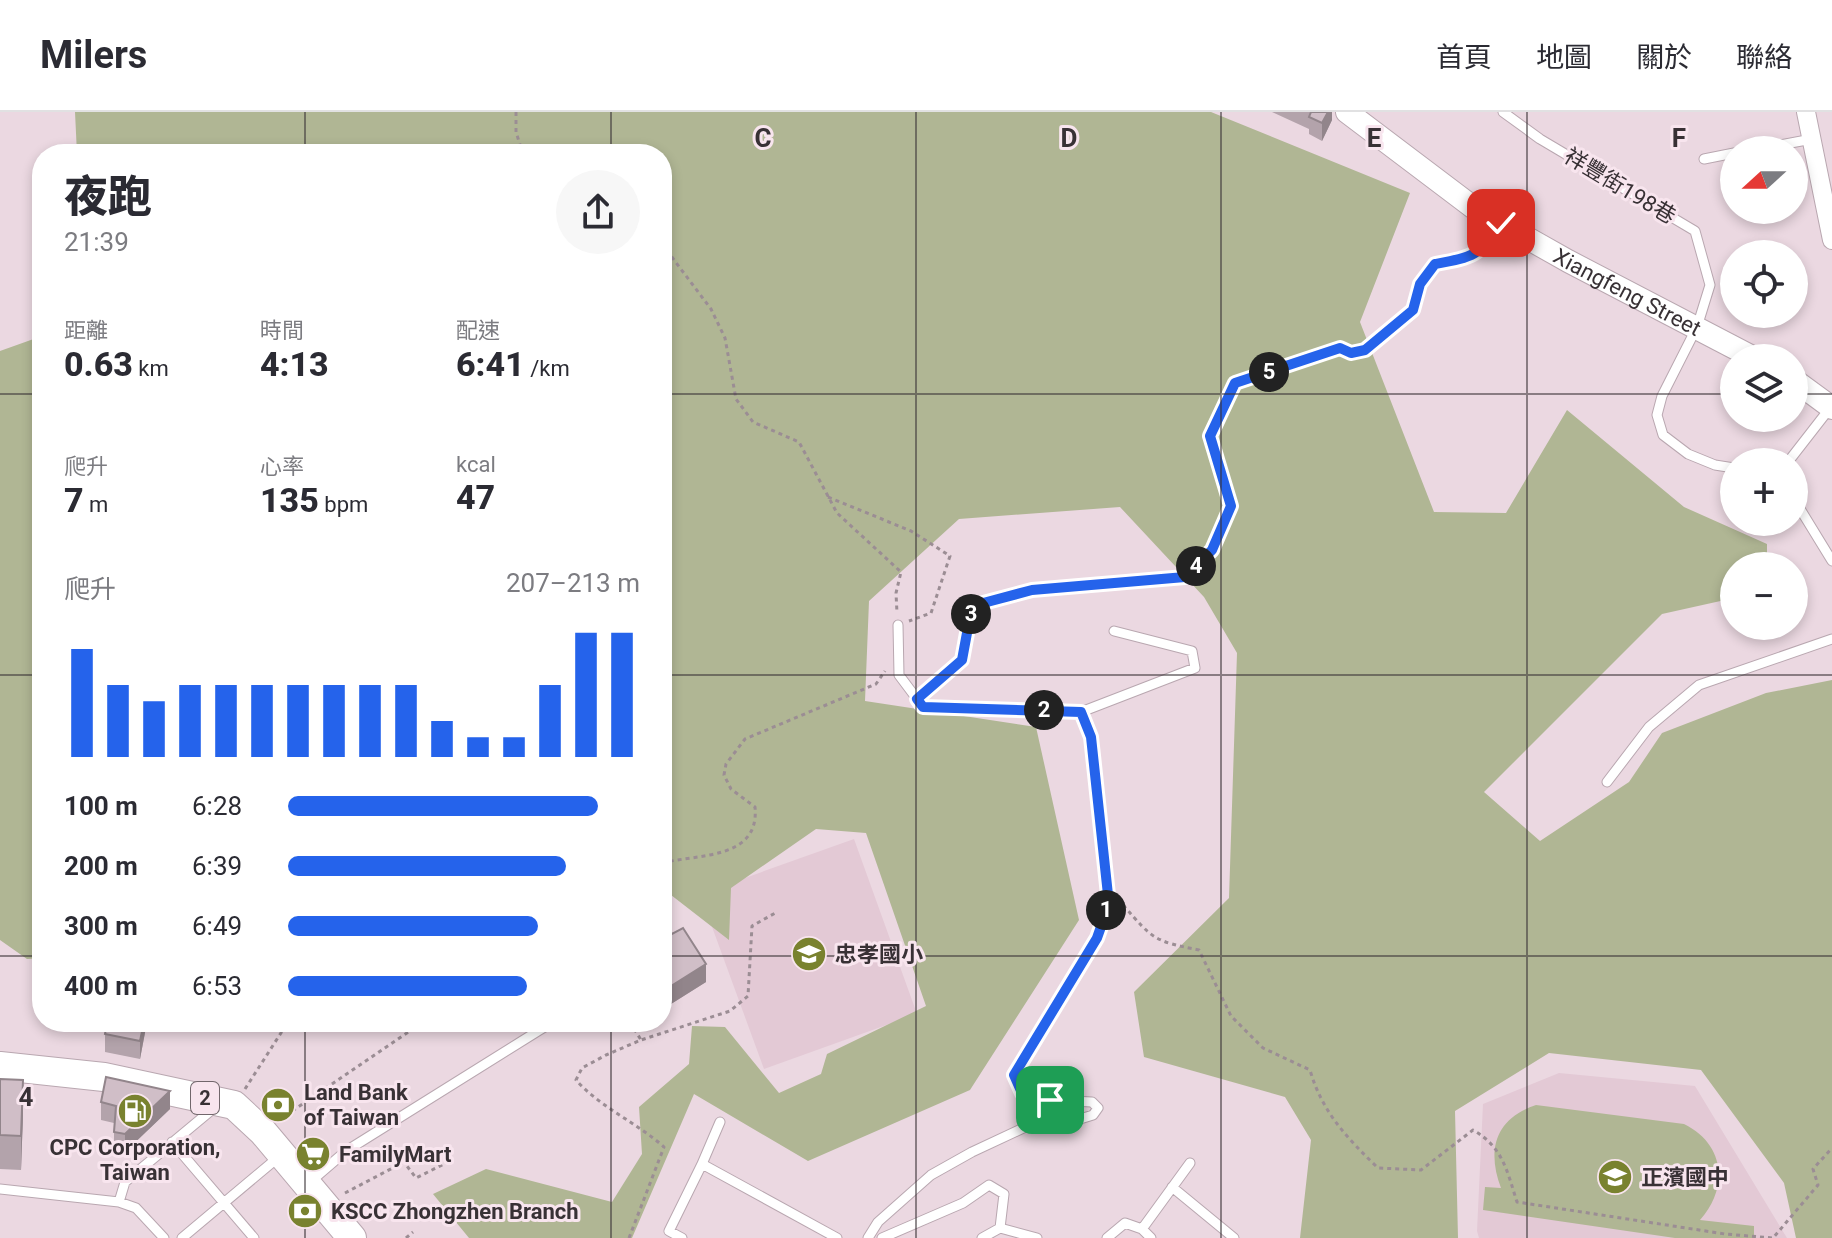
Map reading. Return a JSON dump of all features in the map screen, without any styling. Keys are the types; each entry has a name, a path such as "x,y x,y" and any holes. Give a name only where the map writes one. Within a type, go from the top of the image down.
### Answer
{"main road":[{"name":"2","path":"0,1066 104,1077 228,1103 263,1132 331,1217"}],"street":[{"name":"Xiangfeng Street","path":"1347,112 1474,208 1728,344"},
{"path":"1806,112 1832,240"},
{"path":"1808,390 1832,407"}],"lane":[{"name":"祥豐街198巷","path":"1503,112 1540,139 1695,231 1710,285 1697,327 1662,396 1657,415 1663,435 1688,454 1720,466"},
{"path":"1808,140 1812,139"},
{"path":"1704,159 1720,156"},
{"path":"1365,350 1413,310 1420,284 1435,264 1461,259 1485,248 1501,223"},
{"path":"1799,448 1832,407"},
{"path":"1808,522 1832,561"},
{"path":"898,625 899,675 923,707 1081,712 1195,668 1192,651 1114,631"},
{"path":"1607,782 1649,727 1699,685 1832,639"},
{"path":"868,1238 878,1222 931,1175 1006,1133 1034,1123 1064,1124 1093,1115 1098,1108 1092,1102 1050,1100 1022,1093 1014,1075 1097,938 1109,904 1091,737 1081,712"},
{"path":"331,1217 346,1151 536,1032"},
{"path":"119,1202 125,1182 172,1142 228,1103"},
{"path":"682,1238 669,1231 720,1122"},
{"path":"172,1142 254,1238"},
{"path":"182,1238 282,1154"},
{"path":"1142,1229 1190,1163"},
{"path":"702,1164 837,1238"},
{"path":"882,1238 963,1203 989,1185 1004,1194 1000,1228"},
{"path":"1172,1187 1234,1238"},
{"path":"0,1189 119,1202 136,1208 164,1238"},
{"path":"1107,1238 1125,1223 1142,1229 1151,1238"},
{"path":"982,1238 1000,1228 1037,1238"}],"path":[{"path":"516,112 520,144"},
{"path":"672,257 711,309 725,338 736,399 753,422 799,442 828,497 837,513 901,572 896,593 898,625 931,613 950,556 911,531 828,497"},
{"path":"917,699 962,660 972,606 1032,590 1185,577 1212,550 1231,506 1210,436 1235,383 1340,348 1351,353 1365,350"},
{"path":"672,861 724,854 748,836 756,821 755,807 731,789 724,775 726,764 745,739 876,684 898,651"},
{"path":"1116,898 1150,936 1167,944 1199,950 1231,1016 1263,1048 1310,1070 1324,1110 1347,1139 1378,1168 1421,1170 1473,1130 1489,1139 1503,1160 1517,1202 1725,1234 1773,1238 1818,1185 1813,1169 1832,1148"},
{"path":"672,1030 730,1011 748,996 752,926 777,912"},
{"path":"228,1103 281,1032"},
{"path":"263,1132 408,1032"},
{"path":"636,1032 641,1040"},
{"path":"629,1238 664,1147 644,1130 604,1106 576,1080 582,1068 666,1032"},
{"path":"331,1217 376,1175 404,1162 416,1178 444,1164"},
{"path":"406,1238 413,1232"}],"shaded area":[{"name":"忠孝國小","path":"854,839 917,1014 764,1069 700,894"},
{"name":"正濱國中","path":"1559,1073 1695,1086 1787,1238 1479,1238 1483,1104"}],"green space":[{"path":"75,112 1211,112 1410,193 1360,322 1434,512 1506,513 1567,410 1684,507 1720,523 1720,536 1749,536 1767,544 1767,552 1720,552 1720,601 1662,614 1484,792 1540,841 1629,782 1662,733 1766,693 1832,680 1832,1238 1796,1238 1784,1183 1701,1070 1549,1053 1455,1111 1458,1238 1300,1238 1311,1140 1285,1097 1144,1057 1134,992 1229,898 1237,653 1204,597 1120,507 959,519 869,601 865,701 1036,727 1079,920 970,1090 808,1161 694,1094 632,1238 469,1238 433,1194 486,1169 612,1202 642,1154 639,1107 689,1064 692,1026 725,1027 779,1093 821,1074 827,1054 926,1006 866,833 816,829 731,888 729,940 672,896 672,144 77,144"},
{"path":"32,340 32,959 27,959 0,940 0,351"},
{"name":"正濱國中","path":"1536,1105 1684,1124 1708,1143 1718,1168 1716,1194 1700,1220 1754,1226 1754,1238 1675,1238 1483,1210 1485,1187 1501,1188 1495,1149 1503,1128 1522,1111"}],"building":[{"path":"1311,112 1328,112 1322,123 1309,117"},
{"path":"683,928 706,964 672,985 672,934"},
{"path":"105,1032 142,1032 140,1041"},
{"path":"106,1077 170,1091 125,1134 114,1132 116,1106 101,1102"},
{"path":"0,1079 23,1080 21,1136 0,1135"}],"place":[{"name":"忠孝國小","path":"809,954"},
{"name":"Land Bank of Taiwan","path":"278,1105"},
{"name":"CPC Corporation, Taiwan","path":"135,1111"},
{"name":"FamilyMart","path":"313,1154"},
{"name":"正濱國中","path":"1615,1177"},
{"name":"KSCC Zhongzhen Branch","path":"305,1211"}],"route":[{"path":"1050,1100 1022,1093 1014,1075 1097,938 1109,904 1091,737 1081,712 923,707 917,699 962,660 972,606 1032,590 1185,577 1212,550 1231,506 1210,436 1235,383 1340,348 1351,353 1365,350 1413,310 1420,284 1435,264 1461,259 1485,248 1501,223"}]}
